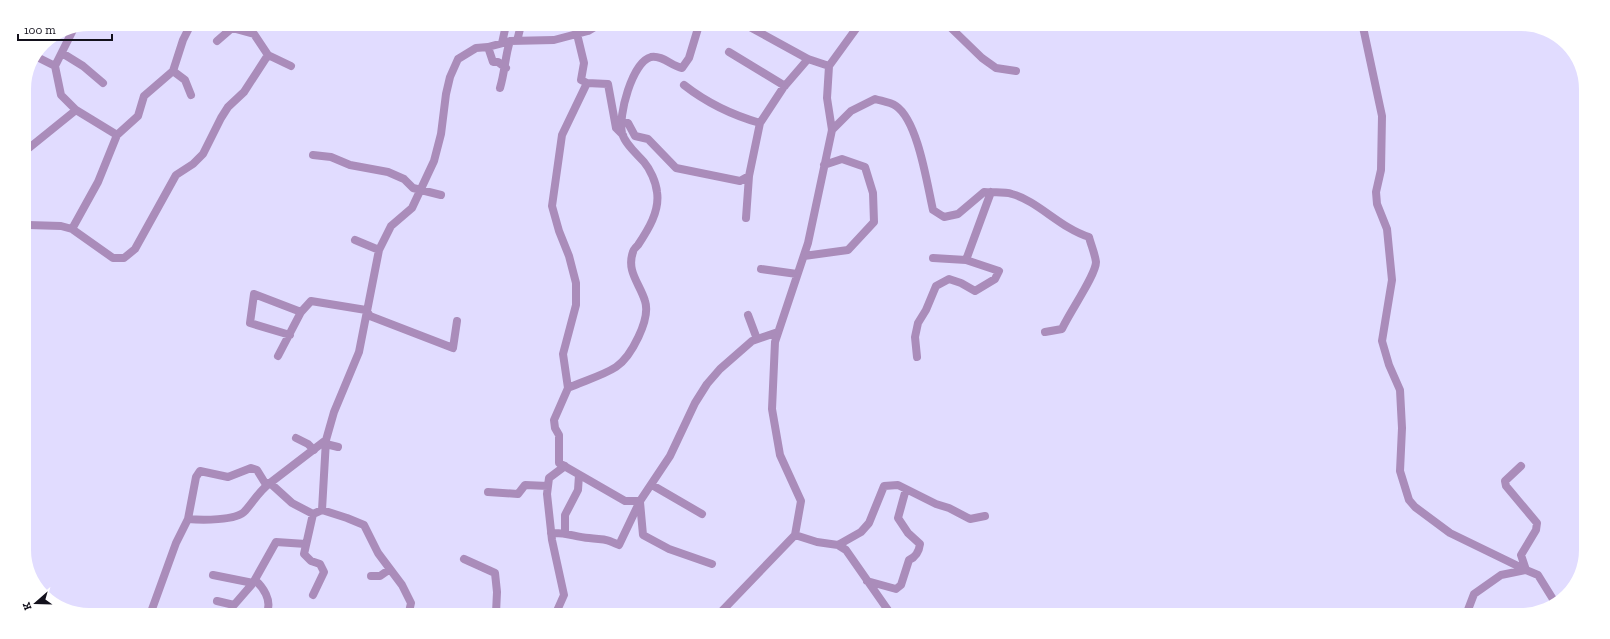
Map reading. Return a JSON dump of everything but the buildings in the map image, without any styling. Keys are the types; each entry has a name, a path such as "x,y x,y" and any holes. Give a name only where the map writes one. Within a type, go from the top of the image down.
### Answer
{"street":[{"path":"72,229 98,182 117,135 138,116 144,96 173,71 182,40 187,31"},
{"path":"217,41 226,31"},
{"path":"245,31 254,34 268,55 291,66"},
{"path":"502,44 505,31"},
{"path":"500,88 506,68 506,54 518,31"},
{"path":"322,510 326,442 334,412 359,352 366,310 379,250 391,226 412,208 421,192 434,161 441,134 446,94 450,77 458,59 476,48 514,41 554,40 588,31"},
{"path":"568,388 616,367 633,347 640,333 647,306 631,271 631,263 633,252 649,225 657,207 657,190 649,170 626,142 623,134 622,121 627,93 637,69 644,60 653,57 661,58 682,68 689,58 697,31"},
{"path":"757,31 808,59 829,66"},
{"path":"725,608 795,535 801,501 780,455 772,409 775,342 804,256 832,130 828,98 829,66 854,31"},
{"path":"954,31 982,58 996,68 1016,71"},
{"path":"1364,31 1382,116 1381,170 1376,192 1377,204 1387,229 1392,280 1382,340 1389,365 1400,390 1402,428 1400,471 1409,500 1415,507 1450,533 1526,570 1538,574 1553,598"},
{"path":"71,34 55,66 61,95 76,110 117,135"},
{"path":"577,34 584,63 581,80 588,83 608,84 616,128 623,134"},
{"path":"488,47 493,62 498,62 506,68"},
{"path":"729,52 785,86"},
{"path":"62,53 83,66 103,83"},
{"path":"31,225 61,226 72,229 101,248 113,258 124,258 135,249 176,175 193,164 203,154 228,107 244,92 268,55"},
{"path":"40,59 55,66"},
{"path":"746,218 749,176 760,123 785,86 808,59"},
{"path":"173,71 185,80 191,96"},
{"path":"588,83 562,135 552,206 569,256 576,283 576,305 563,354 568,388 554,420 555,428 559,435 559,463 625,501 640,502"},
{"path":"684,85 709,103 760,123"},
{"path":"832,130 851,111 875,99 896,106 907,119 918,145 933,210 944,217 958,214 984,192 1011,193 1028,201 1073,232 1089,237 1096,262 1086,286 1068,315 1062,329 1045,332"},
{"path":"31,146 76,110"},
{"path":"622,121 628,123 635,136 648,139 676,168 740,181 749,176"},
{"path":"312,155 331,157 350,165 388,172 404,179 413,188 421,192 441,195"},
{"path":"804,256 848,250 874,222 873,193 865,167 842,159 824,165"},
{"path":"966,260 991,192"},
{"path":"355,240 379,250"},
{"path":"917,357 915,337 918,323 926,310 936,286 949,279 961,283 975,291 994,279 999,271 966,260 933,258"},
{"path":"761,269 797,274"},
{"path":"290,335 250,323 254,294 301,312"},
{"path":"278,356 301,312 311,301 366,310 370,316 453,348 457,321"},
{"path":"748,315 757,340"},
{"path":"551,533 565,532 588,538 606,538 619,545 640,502 670,456 695,403 707,384 720,369 752,341 778,332"},
{"path":"296,438 308,444 314,450"},
{"path":"326,442 338,447"},
{"path":"188,519 210,521 244,513 262,489 326,442"},
{"path":"558,608 564,595 551,533 547,494 549,478 564,466"},
{"path":"1521,466 1505,481 1510,491 1537,523 1536,530 1521,555 1526,570"},
{"path":"152,608 176,543 188,519 196,477 200,471 228,477 251,468 257,470 265,482 270,483 292,503 313,514"},
{"path":"565,532 565,514 578,490 579,475"},
{"path":"488,492 518,494 525,485 548,486"},
{"path":"652,485 702,514"},
{"path":"838,545 861,532 869,523 884,486 898,485 970,519 985,516"},
{"path":"867,581 896,589 901,585 909,560 915,557 919,548 920,544 908,533 898,518 906,489"},
{"path":"640,502 643,535"},
{"path":"313,514 322,510 364,525 378,553 402,585 411,604 410,608"},
{"path":"313,514 304,554 311,561 320,564 324,572 313,595"},
{"path":"627,529 643,535 669,549 712,564"},
{"path":"795,535 817,542 838,545 846,550 886,608"},
{"path":"217,601 234,608 254,581 276,542 306,544"},
{"path":"464,559 496,574 498,592 496,608"},
{"path":"370,576 380,576 390,569"},
{"path":"1468,608 1470,599 1474,594 1501,576 1526,570"},
{"path":"213,575 254,581 262,586 269,602 268,608"},
{"path":"1551,594 1556,596"}]}
